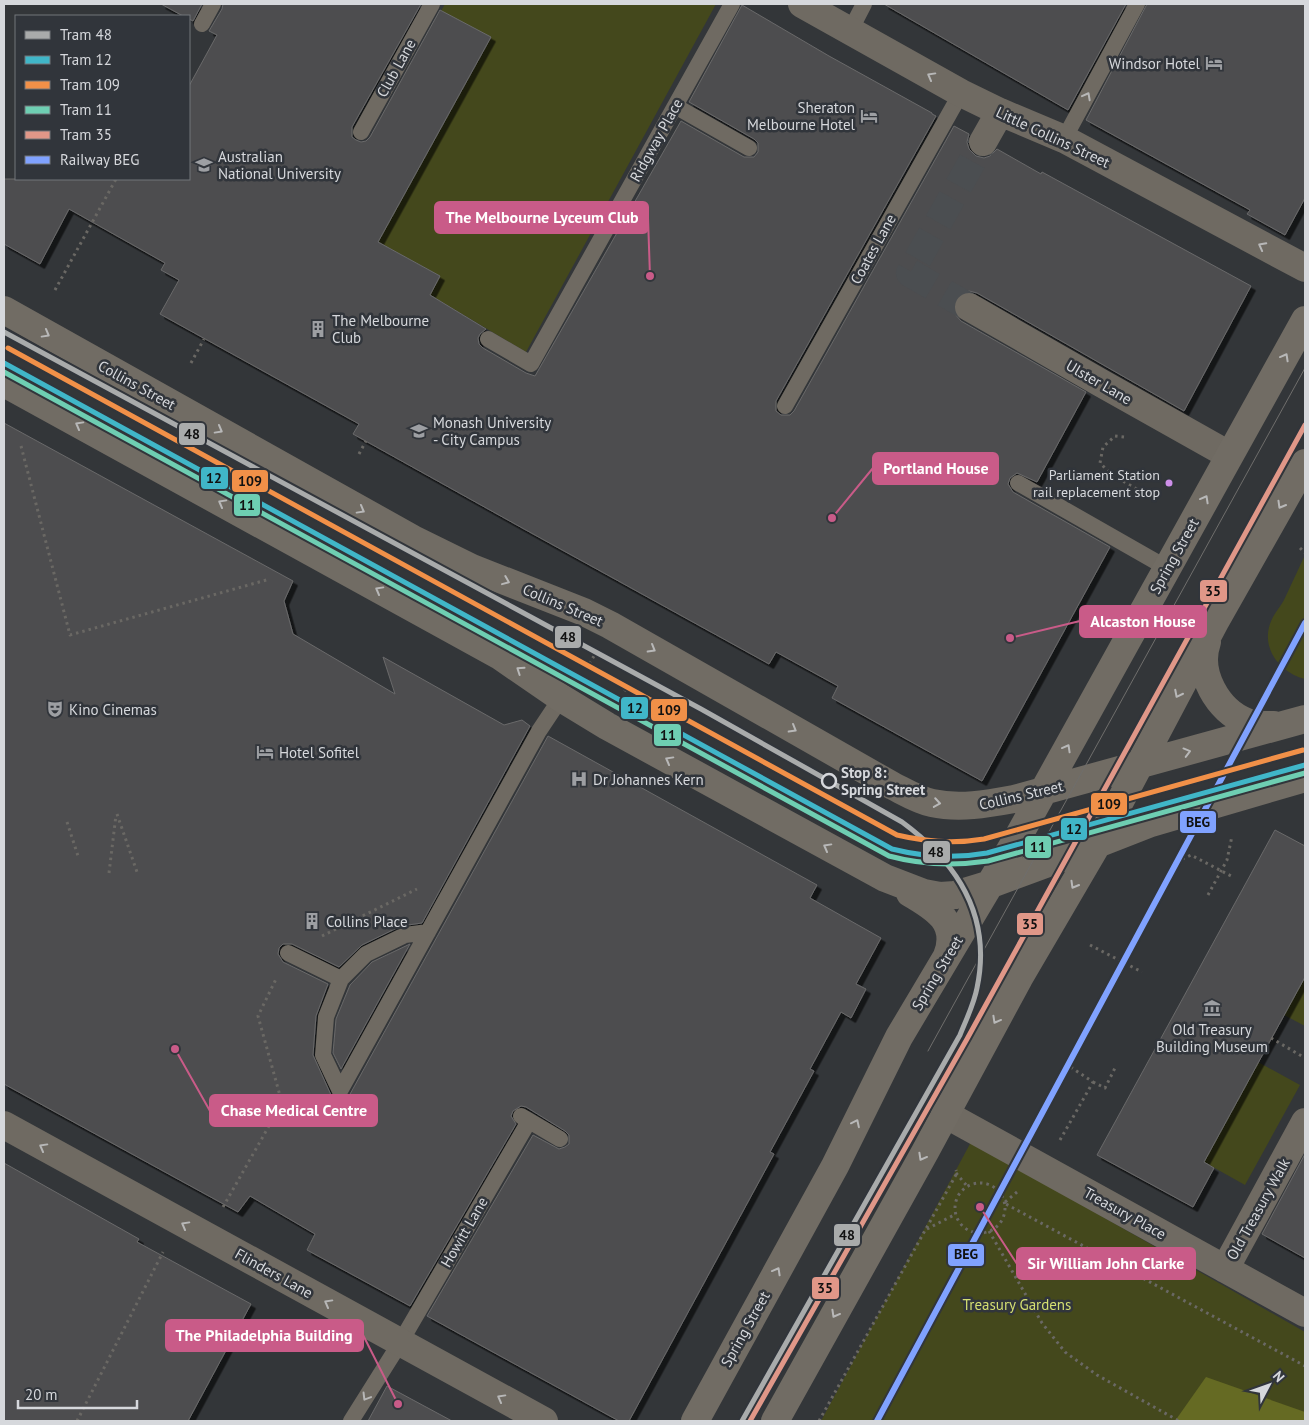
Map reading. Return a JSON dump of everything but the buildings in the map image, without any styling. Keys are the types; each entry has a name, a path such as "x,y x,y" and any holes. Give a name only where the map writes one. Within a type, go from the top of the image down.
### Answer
{"street":[{"name":"Little Collins Street","path":"802,4 961,92 1000,112 1064,139 1305,268"},
{"path":"983,142 1000,112"},
{"name":"Ulster Lane","path":"969,307 1229,455"},
{"name":"Collins Street","path":"4,310 443,555 610,625 892,786 921,800 943,805 971,806 1014,799 1293,722"},
{"name":"Spring Street","path":"695,1421 835,1166 899,1037 991,884 1044,791 1305,320"},
{"path":"4,383 500,656 560,698 607,726 920,899 942,915 948,924 950,933 949,950 945,958"},
{"path":"775,1421 1019,978 1098,844 1216,620 1305,463"},
{"path":"1216,620 1206,646 1205,665 1207,679 1221,702 1245,722 1256,725 1293,722"},
{"path":"870,870 898,884 940,896 955,895 991,884 1172,816 1305,778"},
{"name":"Treasury Place","path":"945,1114 1305,1313"},
{"name":"Old Treasury Walk","path":"1225,1269 1305,1122"},
{"name":"Flinders Lane","path":"4,1125 544,1421"}],"lane":[{"path":"202,24 214,4"},
{"name":"Club Lane","path":"361,132 432,4"},
{"name":"Ridgway Place","path":"488,340 532,364 732,4"},
{"path":"850,31 864,4"},
{"path":"1064,139 1137,4"},
{"name":"Coates Lane","path":"785,406 961,92"},
{"path":"675,106 749,148"},
{"path":"1018,483 1168,568"},
{"path":"428,932 405,935 366,954 341,979 326,1016 323,1055 340,1091 428,932 539,731 560,698"},
{"path":"288,952 341,979"},
{"name":"Howitt Lane","path":"351,1421 400,1343 525,1119 560,1140"}],"path":[{"path":"55,290 115,180"},
{"path":"191,363 204,339"},
{"path":"1130,439 1115,436 1103,447 1100,463 1112,475 1144,493"},
{"path":"359,454 366,441"},
{"path":"21,446 70,635 270,579"},
{"path":"1305,547 1300,548 1305,553"},
{"path":"607,726 628,685 589,664 610,625"},
{"path":"108,873 117,814 137,872"},
{"path":"67,822 78,856"},
{"path":"1208,895 1227,860 1232,832"},
{"path":"1116,1066 1105,1088 1074,1071 1071,1066 1070,1055 1180,860 1191,855 1233,877"},
{"path":"221,1210 282,1103 258,1016 288,952 418,888"},
{"path":"1090,945 1142,972"},
{"path":"1272,1038 1305,1058"},
{"path":"1064,1132 1093,1082"},
{"path":"957,1174 967,1186"},
{"path":"974,1183 990,1185 1002,1196 1004,1203 1005,1212 1001,1220 996,1227 989,1231 972,1232 960,1222 956,1214 956,1198 967,1186 974,1183"},
{"path":"1004,1203 1305,1366"},
{"path":"926,1229 956,1214"},
{"path":"989,1231 1042,1323 1065,1352 1097,1375 1179,1421"},
{"path":"77,1421 164,1251"}],"green space":[{"path":"445,4 716,4 526,352 430,295 440,276 378,242 491,38 441,11"},
{"path":"1305,555 1305,679 1286,670 1279,664 1269,647 1268,638 1269,627 1273,617 1284,600"},
{"path":"1305,977 1305,1026 1284,1015"},
{"path":"1258,1062 1300,1085 1245,1185 1204,1162"},
{"name":"Treasury Gardens","path":"971,1142 1305,1332 1305,1421 821,1421"},
{"path":"1206,1377 1305,1412 1305,1421 1175,1421"}],"tunnel":[{"path":"969,307 910,273 983,142"}],"tram line":[{"name":"48","path":"4,332 701,709 902,822 922,838 954,874 966,894 975,915 979,938 980,962 977,988 970,1012 960,1035 742,1421"},
{"name":"109","path":"8,348 897,835 940,842 984,839 1303,750"},
{"name":"12","path":"4,363 892,849 939,856 987,853 1305,765"},
{"path":"928,1051 1305,368"},
{"name":"11","path":"4,372 889,856 938,864 988,861 1305,773"},
{"name":"35","path":"750,1421 967,1039 1305,425"}],"rail line":[{"name":"BEG","path":"877,1421 1305,623"}],"place":[{"name":"Windsor Hotel","path":"1214,63"},
{"name":"Sheraton Melbourne Hotel","path":"869,116"},
{"name":"Australian National University","path":"204,165"},
{"name":"The Melbourne Lyceum Club","path":"650,276"},
{"name":"The Melbourne Club","path":"318,329"},
{"name":"Monash University - City Campus","path":"419,431"},
{"name":"Parliament Station rail replacement stop","path":"1169,483"},
{"name":"Portland House","path":"832,518"},
{"name":"Alcaston House","path":"1010,638"},
{"name":"Kino Cinemas","path":"55,709"},
{"name":"Hotel Sofitel","path":"265,752"},
{"name":"Dr Johannes Kern","path":"579,779"},
{"name":"Stop 8: Spring Street","path":"829,781"},
{"name":"Collins Place","path":"312,921"},
{"name":"Old Treasury Building Museum","path":"1212,1008"},
{"name":"Chase Medical Centre","path":"175,1049"},
{"name":"Sir William John Clarke","path":"980,1207"},
{"name":"The Philadelphia Building","path":"398,1404"}]}
